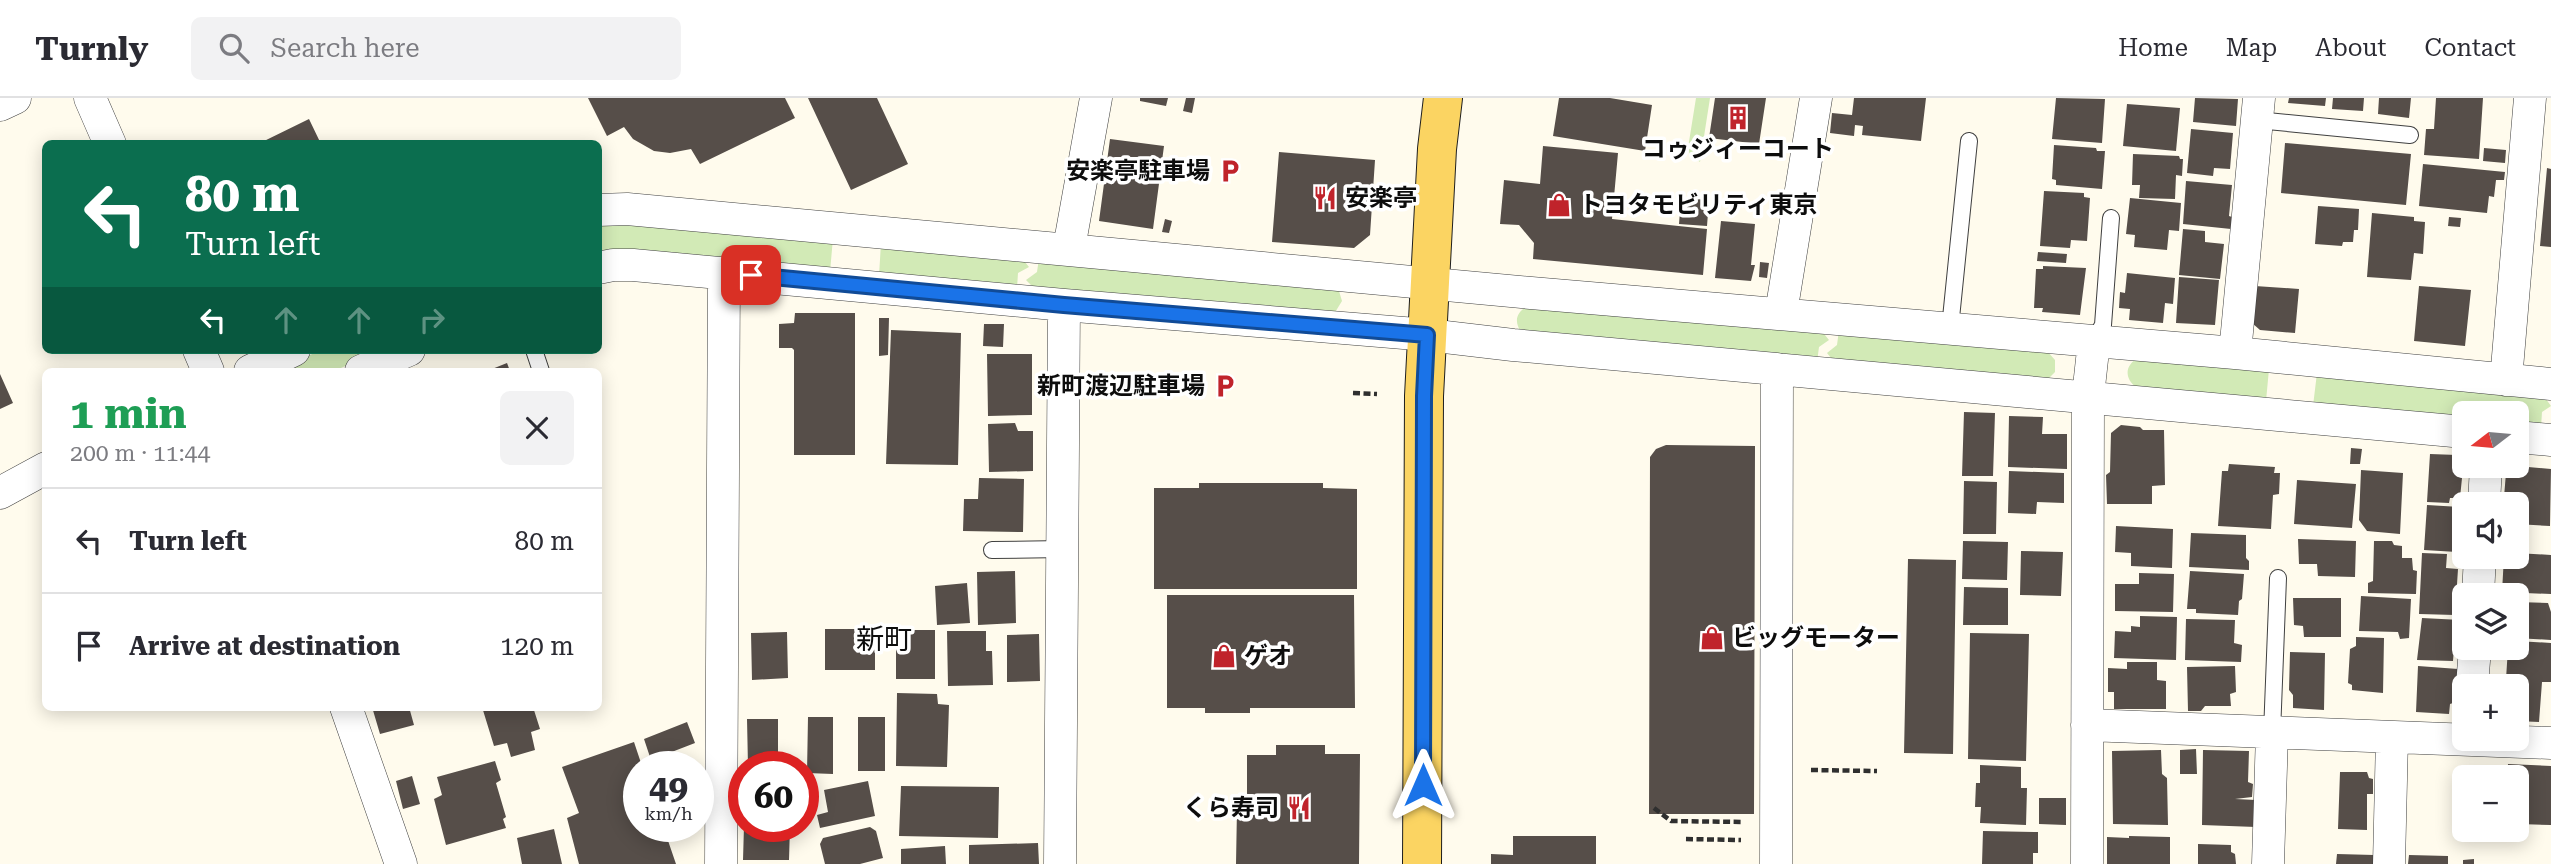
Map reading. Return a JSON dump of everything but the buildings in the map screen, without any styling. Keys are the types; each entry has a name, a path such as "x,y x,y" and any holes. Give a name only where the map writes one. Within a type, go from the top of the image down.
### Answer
{"main road":[{"path":"1422,864 1424,409 1437,149 1443,98"}],"street":[{"path":"0,105 15,98"},
{"path":"90,98 108,140"},
{"path":"1069,248 1096,98"},
{"path":"1781,313 1816,98"},
{"path":"2505,380 2538,142 2530,98"},
{"path":"2235,353 2258,109"},
{"path":"602,210 627,209 1069,248 2551,384"},
{"path":"602,268 633,265 1427,335 2452,431"},
{"path":"721,864 724,273"},
{"path":"1060,864 1064,305"},
{"path":"2087,864 2088,396 2094,341"},
{"path":"256,368 286,354"},
{"path":"367,368 399,354"},
{"path":"1776,855 1777,369"},
{"path":"2529,438 2551,440"},
{"path":"0,493 42,470"},
{"path":"0,505 42,493"},
{"path":"347,711 401,864"},
{"path":"2087,725 2452,739"},
{"path":"2268,864 2272,733"},
{"path":"2389,864 2392,738"},
{"path":"2529,742 2551,743"}],"lane":[{"path":"2258,109 2410,135"},
{"path":"1950,328 1969,141"},
{"path":"2094,341 2103,325 2111,218"},
{"path":"992,550 1063,549"},
{"path":"2272,733 2278,578"}],"path":[{"path":"1353,393 1377,394"},
{"path":"1776,769 1877,771"},
{"path":"1654,808 1671,821 1744,822"},
{"path":"1686,839 1741,840 1776,855"}],"green space":[{"path":"1696,98 1710,98 1700,162 1690,155 1688,148"},
{"path":"602,222 833,238 830,272 602,254"},
{"path":"881,243 1020,256 1029,267 1018,273 1017,288 879,276"},
{"path":"1039,258 1339,291 1342,301 1334,314 1036,290 1026,280 1037,272"},
{"path":"1527,306 1820,329 1829,340 1819,347 1817,362 1521,332 1517,318 1520,311"},
{"path":"1839,330 2047,351 2055,360 2055,372 2046,381 1836,364 1827,353 1837,345"},
{"path":"312,354 373,354 341,368 285,368"},
{"path":"2138,358 2269,369 2266,401 2136,387 2129,380 2128,368"},
{"path":"2317,373 2543,395 2551,406 2542,412 2541,427 2529,426 2529,401 2452,401 2452,419 2313,406"}],"place":[{"name":"コゥジィーコート","path":"1738,118"},
{"name":"安楽亭駐車場","path":"1230,171"},
{"name":"安楽亭","path":"1325,198"},
{"name":"トヨタモビリティ東京","path":"1559,205"},
{"name":"新町渡辺駐車場","path":"1225,386"},
{"name":"ビッグモーター","path":"1712,638"},
{"name":"ゲオ","path":"1224,656"},
{"name":"くら寿司","path":"1299,808"}],"district":[{"name":"新町","path":"884,639"}],"route":[{"path":"751,275 1064,305 1427,335 1424,396 1423,785"}]}
